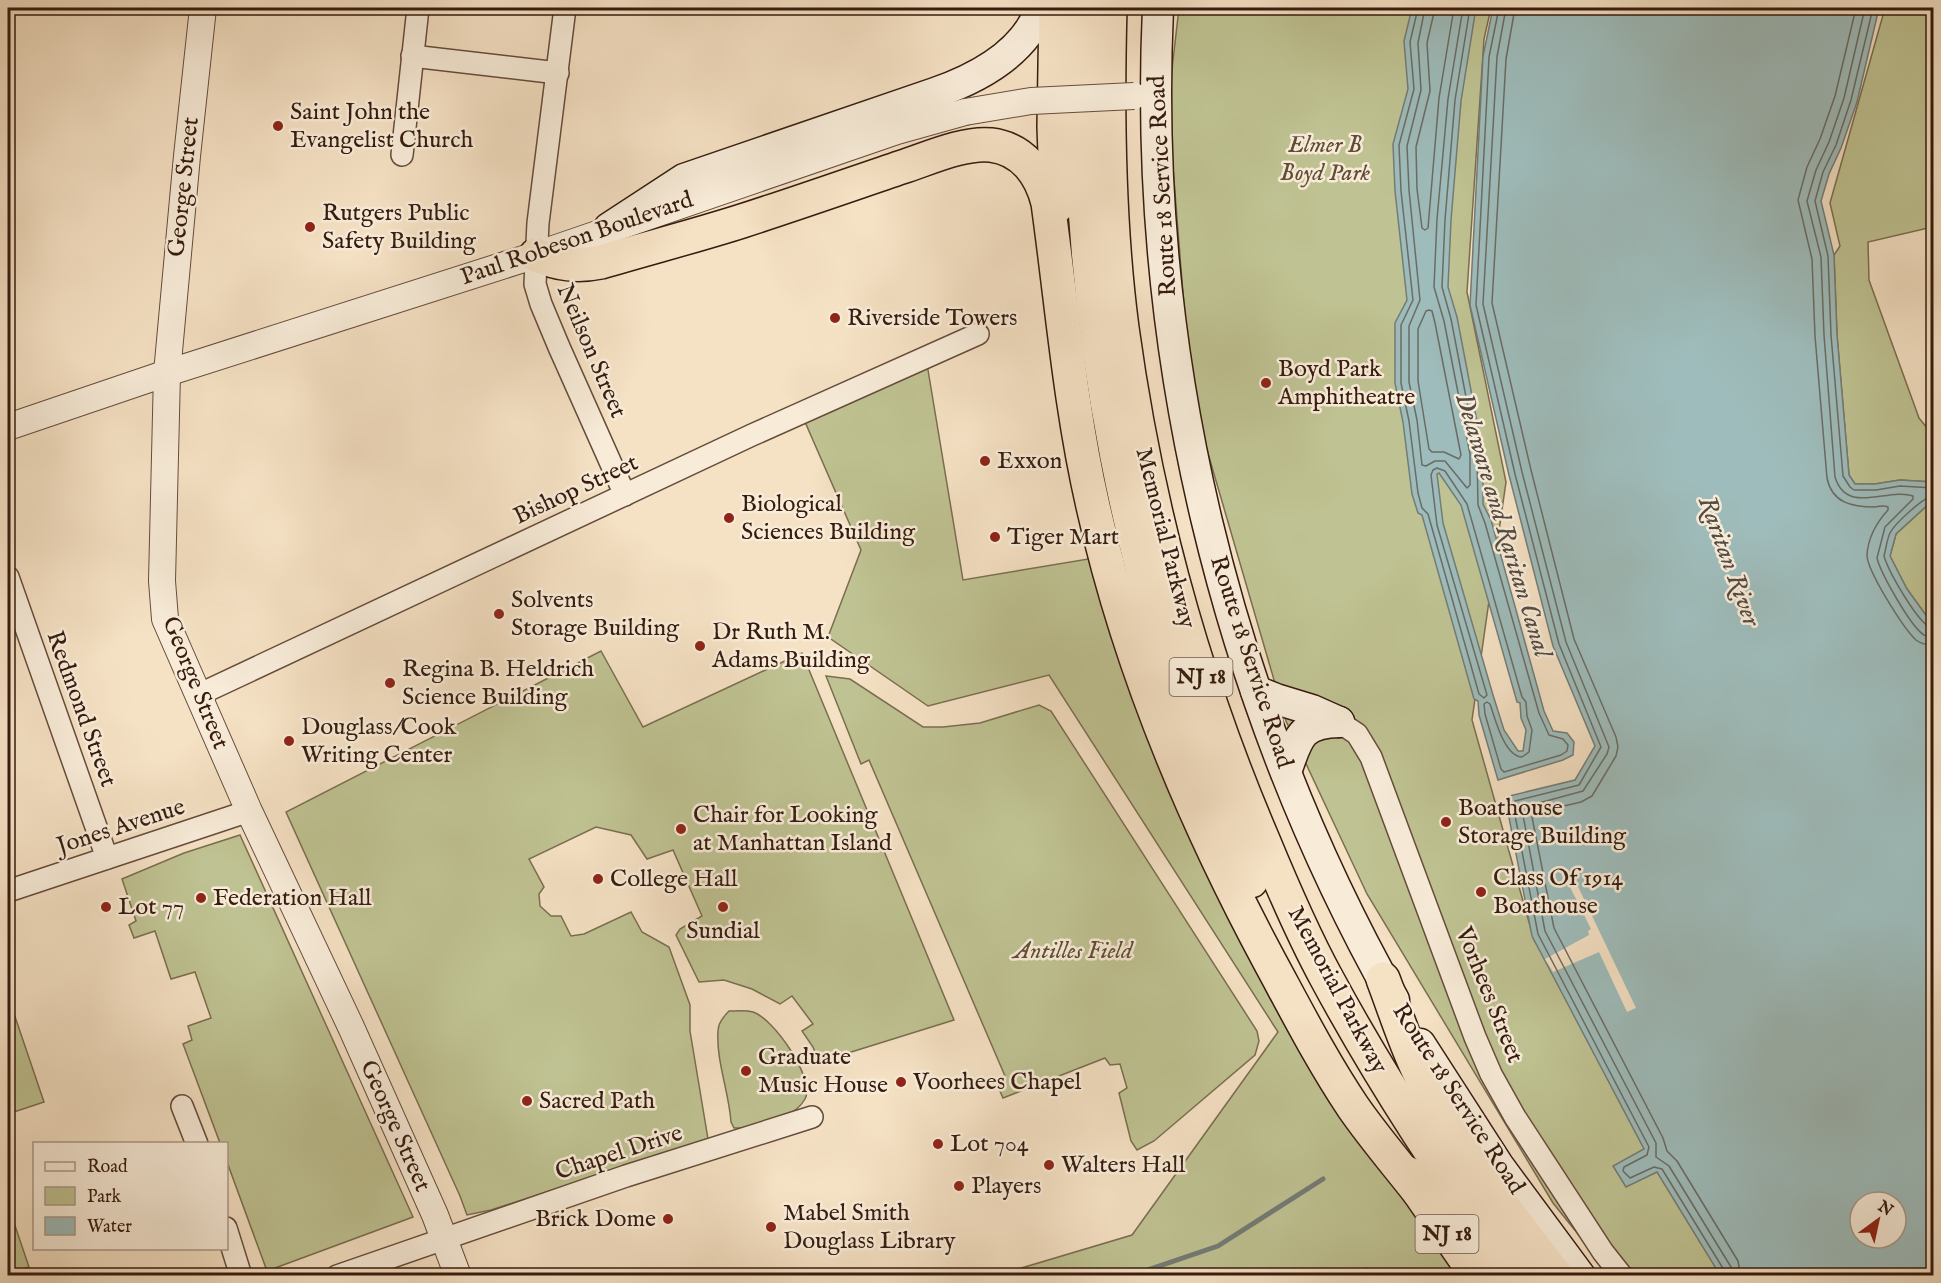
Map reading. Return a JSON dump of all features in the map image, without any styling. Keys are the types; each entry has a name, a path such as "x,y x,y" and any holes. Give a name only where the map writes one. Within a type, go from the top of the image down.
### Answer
{"highway":[{"path":"1056,8 1054,98 1056,262"},
{"name":"Memorial Parkway","path":"1084,8 1081,77 1083,162 1086,233 1094,313 1122,484 1165,655 1210,783 1263,907 1323,1026 1419,1192 1477,1275"},
{"name":"Memorial Parkway","path":"1110,8 1110,163 1122,327 1149,478 1168,564 1193,653 1252,817 1286,895 1325,974 1395,1095 1446,1174 1517,1275"},
{"path":"536,255 567,264 585,265 601,262 743,221 940,154 974,146 991,145 1022,158 1039,177 1048,203 1069,372 1093,504 1124,626 1163,736 1208,841 1286,991 1353,1108 1419,1192"},
{"path":"1383,980 1423,1081 1434,1101 1492,1191 1556,1275"}],"main road":[{"path":"609,228 684,179 963,82 998,62 1022,40 1034,25 1041,8"},
{"name":"Route 18 Service Road","path":"1158,8 1145,95 1157,153 1171,329 1195,468 1213,546 1256,691 1286,772 1320,853 1383,980 1431,1064 1474,1129 1580,1275"},
{"path":"1256,691 1339,722"},
{"path":"1286,772 1298,740 1304,731 1315,725 1339,722"}],"street":[{"name":"George Street","path":"203,8 166,373 162,581 165,619 249,811 351,1027 435,1215 458,1275"},
{"path":"402,155 418,8"},
{"name":"Neilson Street","path":"565,8 536,255 536,284 541,304 625,495"},
{"path":"412,56 558,73"},
{"name":"Paul Robeson Boulevard","path":"8,427 166,373 536,255 609,228 897,131 965,112 1042,100 1145,95"},
{"name":"Bishop Street","path":"198,694 752,435 978,334"},
{"name":"Redmond Street","path":"8,578 106,858"},
{"name":"Vorhees Street","path":"1339,722 1357,734 1371,757 1475,1037 1491,1074 1515,1117 1568,1199 1603,1252 1622,1275"},
{"name":"Jones Avenue","path":"8,891 249,811"},
{"path":"182,1106 197,1142"},
{"name":"Chapel Drive","path":"338,1275 626,1176 812,1117"},
{"path":"228,1234 241,1275"}],"green space":[{"name":"Elmer B Boyd Park","path":"1179,8 1491,8 1484,39 1467,292 1506,482 1472,720 1534,940 1734,1275 1611,1275 1553,1203 1367,894 1286,721 1191,395 1168,104"},
{"path":"1885,8 1933,8 1933,230 1928,228 1868,242 1869,280 1919,418 1933,435 1933,482 1900,480 1855,484 1849,475 1837,335 1834,255 1840,246 1830,203"},
{"path":"926,358 963,580 1094,558 1131,681 1462,1275 1382,1275 1366,1268 1323,1276 998,1275 1132,1235 1278,1032 1049,675 928,706 828,637 861,550 802,415"},
{"path":"1933,500 1933,625 1907,589 1890,556 1896,534"},
{"path":"601,651 643,727 802,653 954,1020 819,1062 813,1047 802,1031 813,1024 792,996 780,1004 752,989 724,980 699,982 676,935 680,929 702,916 673,850 647,859 631,835 596,827 529,859 544,887 539,894 540,906 551,916 561,916 571,936 584,934 631,912 642,932 669,947 690,1005 690,1031 708,1139 491,1210 467,1215 286,812"},
{"name":"Antilles Field","path":"826,676 850,679 923,727 980,723 1039,705 1051,711 1257,1031 1259,1041 1255,1055 1154,1141 1137,1150 1131,1141 1119,1093 1127,1088 1120,1064 1110,1065 1105,1058 1003,1098 996,1082 1005,1076 869,760 861,764"},
{"path":"240,835 413,1217 267,1271 228,1165 228,1142 220,1142 183,1044 192,1040 188,1026 211,1018 195,972 171,979 155,931 134,938 129,925 136,921 122,879 184,853"},
{"path":"8,996 44,1102 8,1114"},
{"path":"729,1011 750,1011 761,1017 781,1037 799,1064 807,1090 805,1099 800,1106 786,1116 743,1128 734,1128 731,1122 718,1042 719,1025"},
{"path":"8,1205 29,1267 8,1274"}],"water":[{"path":"1412,8 1476,8 1461,101 1448,287 1457,317 1483,453 1483,504 1491,520 1544,711 1553,731 1567,733 1574,742 1573,755 1563,760 1498,780 1479,715 1478,701 1474,699 1422,515 1418,513 1412,494 1403,422 1395,383 1395,323 1407,300 1395,191 1393,144 1408,89 1404,41","holes":["1439,473 1461,505 1517,702 1520,703 1521,718 1526,730 1523,751 1518,751 1504,730 1493,695 1443,523 1437,474"]},
{"name":"Raritan River","path":"1493,8 1879,8 1857,102 1821,201 1834,255 1837,335 1849,475 1855,484 1900,480 1933,482 1933,500 1896,534 1890,556 1907,589 1933,625 1933,1275 1720,1275 1657,1172 1626,1187 1613,1166 1644,1149 1532,936 1505,797 1575,780 1595,746 1553,646 1509,475 1470,305 1483,56"}],"pier":[{"path":"1572,874 1636,1008 1627,1012 1599,952 1553,972 1545,959 1589,935 1588,931 1591,929 1565,877"}],"waterway":[{"path":"1130,1276 1218,1246 1323,1179"}],"place":[{"name":"Saint John the Evangelist Church","path":"278,126"},
{"name":"Rutgers Public Safety Building","path":"310,227"},
{"name":"Riverside Towers","path":"835,318"},
{"name":"Boyd Park Amphitheatre","path":"1266,383"},
{"name":"Exxon","path":"985,461"},
{"name":"Biological Sciences Building","path":"729,518"},
{"name":"Tiger Mart","path":"995,537"},
{"name":"Solvents Storage Building","path":"499,614"},
{"name":"Dr Ruth M. Adams Building","path":"700,646"},
{"name":"Regina B. Heldrich Science Building","path":"390,683"},
{"name":"Douglass/Cook Writing Center","path":"289,741"},
{"name":"Boathouse Storage Building","path":"1446,822"},
{"name":"Chair for Looking at Manhattan Island","path":"681,829"},
{"name":"College Hall","path":"598,879"},
{"name":"Class Of 1914 Boathouse","path":"1481,892"},
{"name":"Federation Hall","path":"201,898"},
{"name":"Lot 77","path":"106,907"},
{"name":"Sundial","path":"723,907"},
{"name":"Graduate Music House","path":"746,1071"},
{"name":"Voorhees Chapel","path":"901,1082"},
{"name":"Sacred Path","path":"527,1101"},
{"name":"Lot 704","path":"938,1144"},
{"name":"Walters Hall","path":"1049,1165"},
{"name":"Players","path":"959,1186"},
{"name":"Brick Dome","path":"668,1219"},
{"name":"Mabel Smith Douglass Library","path":"771,1227"}],"water label":[{"name":"Delaware and Raritan Canal","path":"1503,525"}]}
